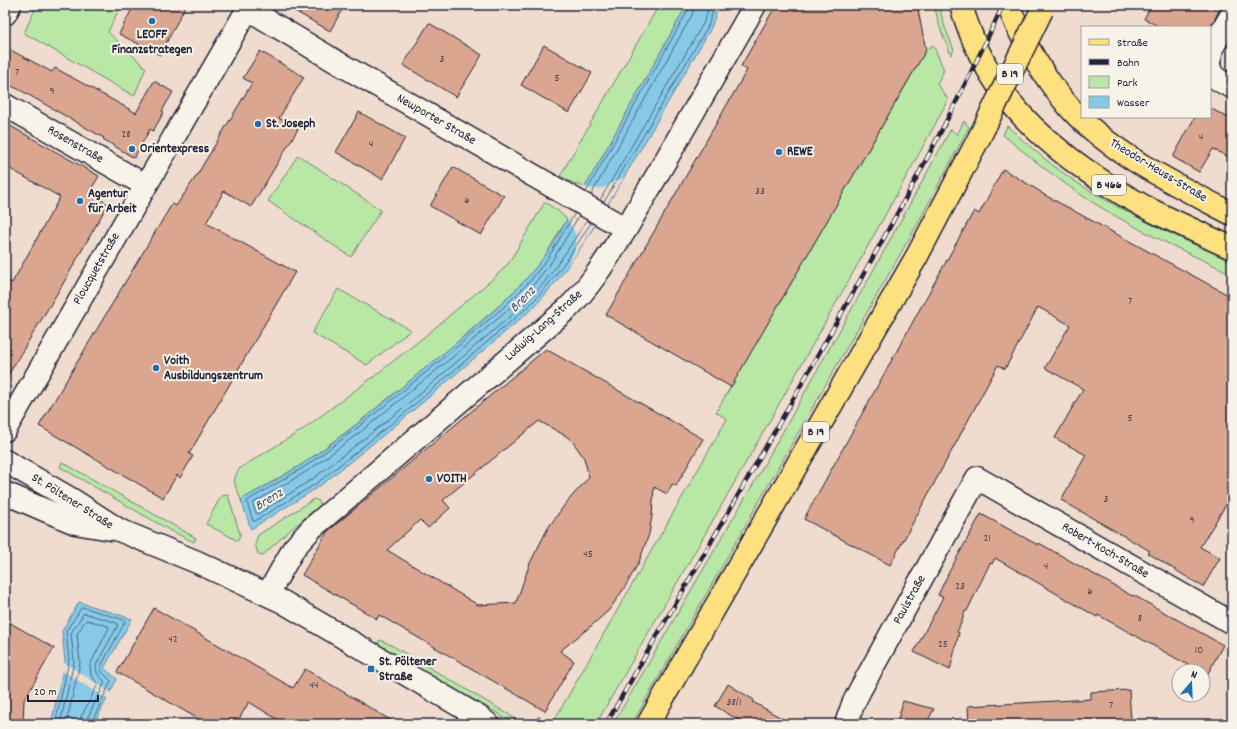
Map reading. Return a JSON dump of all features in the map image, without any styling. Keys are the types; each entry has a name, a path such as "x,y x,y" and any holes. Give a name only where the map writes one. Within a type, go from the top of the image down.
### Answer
{"main road":[{"name":"B 466","path":"961,5 976,46 992,76 1005,96 1054,146 1113,188 1147,208 1232,248"},
{"name":"Theodor-Heuss-Straße","path":"1008,5 1021,35 1038,64 1071,109 1093,130 1122,152 1232,214"},
{"name":"B 19","path":"648,724 917,256 979,138 1043,8"}],"street":[{"path":"5,14 10,5"},
{"name":"Ludwig-Lang-Straße","path":"268,594 294,548 312,528 574,302 598,272 626,229 754,5"},
{"name":"Newporter Straße","path":"249,7 335,61 626,229"},
{"name":"Ploucquetstraße","path":"5,430 249,7"},
{"path":"1211,53 1212,48 1232,14"},
{"path":"1211,73 1217,79 1230,86"},
{"name":"Rosenstraße","path":"5,105 145,185"},
{"name":"St. Pöltener Straße","path":"5,461 71,498 118,530 198,562 268,594 479,717 488,724"},
{"name":"Robert-Koch-Straße","path":"977,478 1232,623"},
{"name":"Paulstraße","path":"846,724 860,690 977,478"},
{"name":"St. Pöltener Straße","path":"5,493 75,523 118,530"}],"green space":[{"path":"37,5 121,5 108,32 146,68 134,96 24,33"},
{"path":"659,5 675,5 684,10 585,187 575,184 560,176"},
{"path":"934,5 939,5 944,25 954,50 951,55 940,28"},
{"path":"933,45 944,70 937,84 948,99 853,273 596,724 552,724 727,419 716,412 926,50"},
{"path":"964,121 969,127 918,223 632,724 613,724 755,481 951,129 957,135"},
{"path":"1007,126 1051,164 1079,184 1154,226 1232,262 1232,274 1141,230 1069,187 1003,135"},
{"path":"298,155 381,210 351,257 268,201"},
{"path":"545,202 567,219 545,256 527,278 502,303 450,348 354,426 304,463 241,500 235,484 235,477 240,468 302,430 377,374 424,337 496,276 508,264"},
{"path":"338,289 411,330 367,365 312,333"},
{"path":"62,462 196,538 194,542 171,531 60,467"},
{"path":"228,495 240,534 238,541 206,524 221,496"},
{"path":"314,499 319,501 321,505 262,556 258,554 255,544 258,535"},
{"path":"380,640 513,717 519,724 510,724 499,714 377,645"},
{"path":"538,716 552,724 540,724"}],"water":[{"name":"Brenz","path":"687,5 719,5 711,28 596,224 567,268 545,295 533,308 402,420 320,486 251,529 241,500 304,463 354,427 483,321 529,276 555,241"},
{"path":"79,602 132,619 104,668 117,679 94,724 51,724 65,661 62,631"}],"pier":[{"path":"624,177 567,268 575,250 576,235 566,217 583,186 592,189 603,188"},
{"path":"63,662 112,693 109,700 61,670"}],"building":[{"name":"LEOFF Finanzstrategen","path":"134,5 186,5 160,55 119,34"},
{"path":"284,5 345,5 330,31"},
{"path":"776,5 917,5 926,50 731,387 606,315 747,70 741,66"},
{"path":"1151,5 1208,5 1219,11 1211,26 1158,26 1144,19"},
{"path":"429,23 482,55 456,97 403,65"},
{"path":"544,45 592,73 569,113 521,85"},
{"path":"5,47 52,72 55,68 136,113 154,81 173,92 153,131 150,129 134,158 103,139 104,138 5,83"},
{"name":"Voith Ausbildungszentrum","path":"260,51 304,77 279,118 298,129 251,207 224,191 206,223 295,272 189,454 193,456 180,478 177,475 163,498 39,426 172,204 176,206 197,175 252,83 243,78"},
{"path":"1211,109 1232,120 1232,159 1213,149 1199,172 1173,157 1194,118 1211,118"},
{"path":"359,112 405,138 382,179 336,152"},
{"name":"Agentur für Arbeit","path":"5,123 99,176 89,193 108,204 64,282 5,380 5,279 12,283 60,197 5,166"},
{"path":"453,167 504,196 481,235 430,206"},
{"path":"1003,169 1041,193 1232,297 1232,495 1200,547 1220,558 1203,587 1148,553 1150,551 1061,500 1086,455 1055,438 1083,389 1045,368 1070,325 1038,307 1005,369 998,365 890,565 804,519 974,211 979,214"},
{"path":"546,349 703,439 676,486 672,484 667,494 654,487 649,534 639,562 625,587 609,610 560,651 574,661 545,711 379,615 377,619 302,575 327,532","holes":["539,421 566,436 573,442 584,458 589,477 566,503 548,528 530,563 516,603 478,605 387,550 420,520 428,528 450,508 443,500"]},
{"path":"981,514 1038,545 1039,543 1132,596 1133,595 1223,645 1211,668 1211,663 1185,663 1098,615 1097,617 995,558 992,564 990,563 967,611 965,611 957,632 959,633 950,670 914,652 943,597 938,595"},
{"path":"154,608 293,688 305,669 397,724 285,724 249,702 236,724 207,724 117,672"},
{"path":"5,620 54,648 24,700 23,724 5,724"},
{"path":"728,684 754,700 753,702 792,724 745,724 715,706"},
{"path":"1129,690 1131,721 1071,724 969,724 968,706 1091,699 1091,692"},
{"path":"903,701 934,709 926,724 897,724"}],"railway":[{"path":"606,724 880,245 944,126 1003,5"}],"place":[{"name":"LEOFF Finanzstrategen","path":"152,21"},
{"name":"St. Joseph","path":"258,124"},
{"name":"Orientexpress","path":"132,149"},
{"name":"REWE","path":"779,152"},
{"name":"Agentur für Arbeit","path":"80,201"},
{"name":"Voith Ausbildungszentrum","path":"156,368"},
{"name":"VOITH","path":"429,479"},
{"name":"St. Pöltener Straße","path":"371,669"}]}
